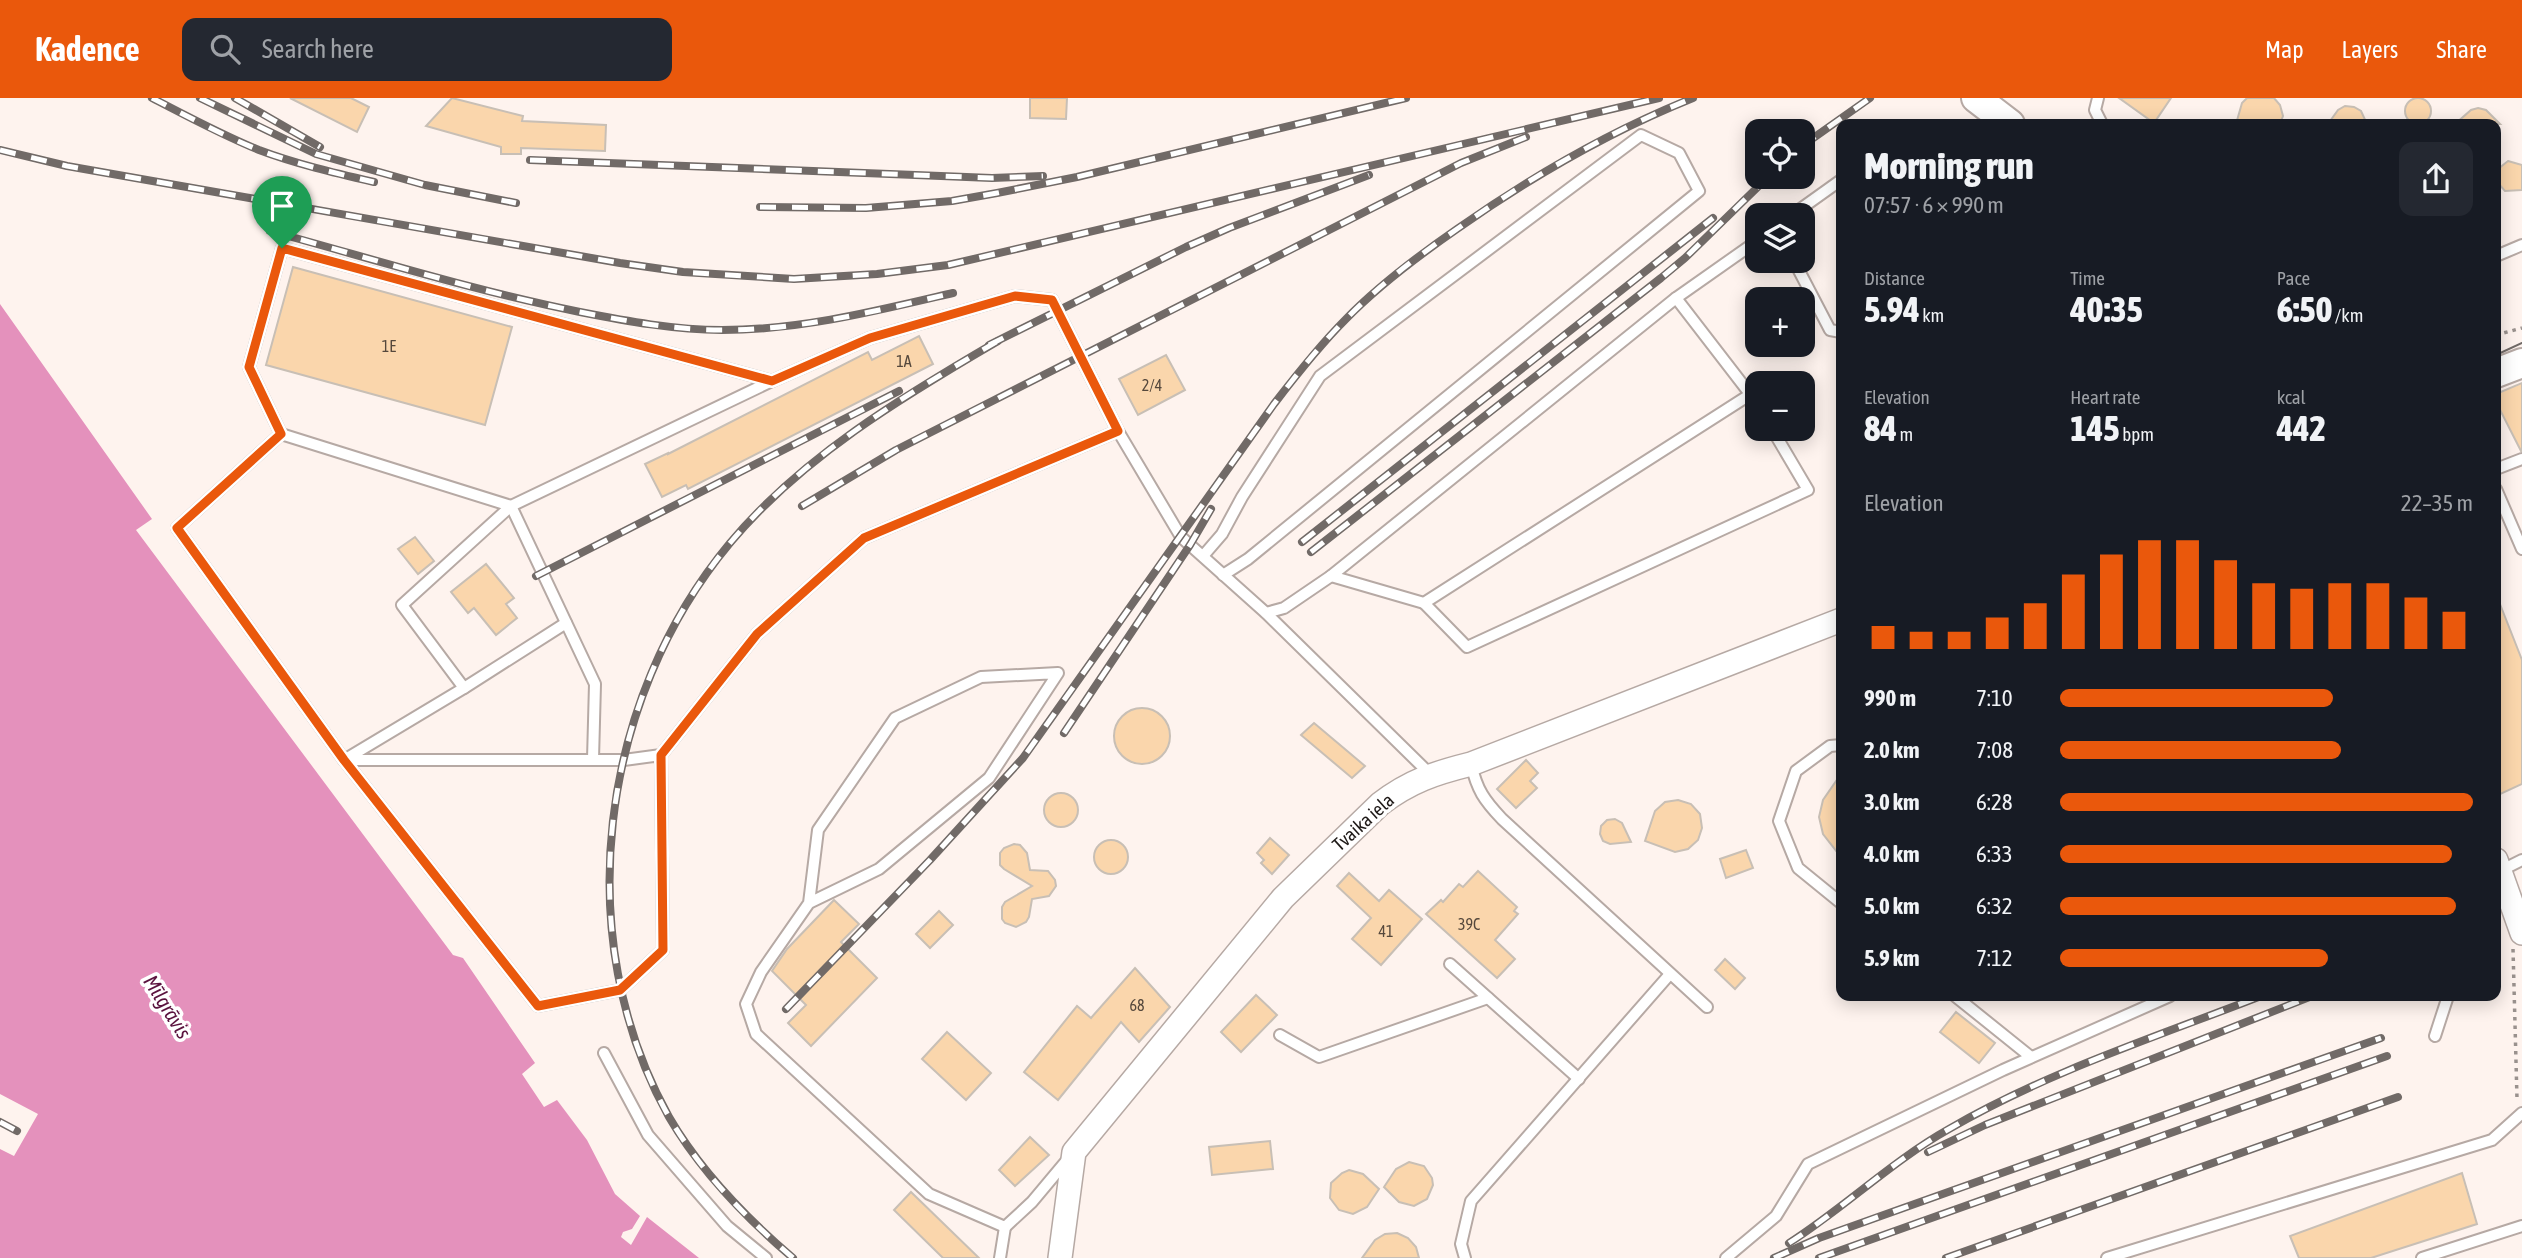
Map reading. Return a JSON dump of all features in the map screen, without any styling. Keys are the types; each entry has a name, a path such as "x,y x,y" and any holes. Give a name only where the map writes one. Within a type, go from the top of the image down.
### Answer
{"street":[{"path":"1976,98 2003,119"},
{"path":"2501,371 2522,363"},
{"name":"Tvaika iela","path":"1074,1152 1283,898 1380,804 1399,790 1430,774 1471,764 1836,622"},
{"path":"2501,877 2517,939"},
{"path":"1060,1258 1074,1152"}],"lane":[{"path":"2098,98 2095,110 2100,119"},
{"path":"1203,556 1222,534 1242,497 1320,376 1641,135 1678,153 1699,191 1248,559 1223,575"},
{"path":"1809,203 1836,184"},
{"path":"2501,254 2522,245"},
{"path":"593,758 595,684 511,506 281,434 249,367 282,248 772,381"},
{"path":"1266,613 1284,608 1331,576 1676,298 1745,249"},
{"path":"1800,273 1830,330 1836,331"},
{"path":"464,688 402,605 511,506 772,381 870,338 1015,296 1052,300 1118,431 1181,537 1266,613 1430,774"},
{"path":"1676,298 1745,386"},
{"path":"1423,603 1745,404"},
{"path":"281,434 177,528 344,760 538,1006 620,990 663,950 661,755 757,634 864,538 1118,431"},
{"path":"1331,576 1423,603 1467,646 1808,490 1779,441"},
{"path":"2501,468 2522,458"},
{"path":"2501,501 2522,549"},
{"path":"344,760 566,623"},
{"path":"809,903 879,869 989,778 1058,673 981,677 895,718 818,830 809,903 761,972 746,1004 756,1034 929,1194 1005,1227"},
{"path":"1836,745 1830,746 1796,771 1779,821 1798,868 1836,899"},
{"path":"344,760 624,760 661,755"},
{"path":"1471,764 1476,786 1494,811 1707,1007"},
{"path":"2501,864 2522,860"},
{"path":"1450,964 1578,1079"},
{"path":"1465,1258 1461,1244 1471,1201 1670,974"},
{"path":"1280,1035 1319,1057 1488,998"},
{"path":"1961,1001 2031,1057"},
{"path":"1726,1258 1776,1216 1808,1164 2031,1057 2159,1001"},
{"path":"2435,1036 2446,1001"},
{"path":"604,1053 648,1135 727,1226 766,1258"},
{"path":"2107,1258 2492,1139 2520,1115"},
{"path":"1000,1258 1005,1227 1032,1202 1074,1152"},
{"path":"2422,1258 2522,1226"}],"path":[{"path":"2501,334 2522,328"},
{"path":"2517,939 2520,1115"}],"water":[{"name":"Mīlgrāvis","path":"0,304 152,519 136,530 453,955 463,958 535,1063 522,1074 544,1107 557,1100 587,1140 615,1194 640,1216 632,1229 623,1232 621,1237 631,1245 647,1217 699,1258 0,1258 0,1149 14,1156 38,1114 0,1094"}],"building":[{"path":"290,98 351,98 369,107 357,132"},
{"path":"452,98 523,116 522,121 606,125 605,151 521,148 521,154 501,154 501,147 426,126"},
{"path":"1030,98 1067,98 1066,119 1030,118"},
{"path":"2119,98 2171,98 2157,119 2148,119"},
{"path":"2247,98 2274,98 2280,105 2283,116 2282,119 2237,119 2242,103"},
{"path":"2413,99 2423,99 2430,106 2428,119 2408,119 2406,116 2406,106"},
{"path":"2345,106 2354,107 2361,111 2365,119 2332,119"},
{"path":"2471,110 2486,110 2495,119 2461,119"},
{"path":"2508,161 2522,165 2522,190 2505,191 2501,186 2501,167"},
{"path":"293,267 512,327 485,425 266,365"},
{"path":"919,336 933,364 688,489 686,485 662,497 645,464 868,352 872,360"},
{"path":"1166,355 1185,390 1138,415 1119,379"},
{"path":"2522,383 2522,451 2501,412 2501,392"},
{"path":"415,537 434,561 418,574 398,549"},
{"path":"486,564 514,598 506,604 517,618 496,635 474,608 468,613 451,592"},
{"path":"2501,607 2522,660 2522,784 2501,794"},
{"path":"1142,708 1153,710 1162,716 1168,725 1168,747 1162,756 1153,762 1142,764 1131,762 1122,756 1116,747 1114,736 1116,725 1122,716 1131,710"},
{"path":"1314,723 1365,766 1352,778 1301,735"},
{"path":"1526,760 1538,773 1530,781 1537,788 1516,808 1497,789"},
{"path":"1836,781 1836,851 1823,834 1819,817 1823,800"},
{"path":"1061,793 1073,798 1078,810 1073,822 1061,827 1049,822 1044,810 1049,798"},
{"path":"1678,800 1691,804 1700,814 1702,828 1698,840 1688,849 1675,852 1645,841 1655,811 1665,802"},
{"path":"1615,819 1622,823 1631,842 1610,844 1603,841 1601,826 1607,820"},
{"path":"1270,838 1289,855 1272,874 1261,863 1264,860 1257,853"},
{"path":"1111,840 1123,845 1128,857 1123,869 1111,874 1099,869 1094,857 1099,845"},
{"path":"1014,844 1020,845 1027,853 1030,870 1048,871 1056,886 1049,896 1032,899 1029,917 1026,922 1016,927 1002,919 1002,907 1005,902 1032,886 1000,865 1000,853"},
{"path":"1746,850 1753,868 1726,878 1720,859"},
{"path":"1478,871 1517,907 1514,911 1518,914 1495,940 1515,959 1497,978 1426,914 1441,900 1443,902 1459,884 1463,887"},
{"path":"1349,873 1379,901 1389,890 1422,919 1381,965 1352,939 1371,918 1337,886"},
{"path":"834,900 859,924 841,942 877,978 811,1046 788,1023 806,1005 772,971 787,949"},
{"path":"939,911 953,925 930,948 916,934"},
{"path":"1725,959 1745,978 1735,989 1715,970"},
{"path":"1135,968 1170,1007 1139,1042 1121,1022 1058,1100 1024,1072 1077,1006 1091,1018"},
{"path":"1256,995 1277,1015 1241,1052 1221,1032"},
{"path":"1956,1012 1995,1043 1979,1063 1940,1032"},
{"path":"947,1032 991,1073 966,1100 922,1059"},
{"path":"1030,1137 1049,1155 1015,1186 999,1170"},
{"path":"1270,1141 1273,1169 1212,1175 1209,1147"},
{"path":"1409,1162 1424,1166 1433,1185 1427,1199 1414,1206 1399,1202 1384,1187 1396,1169"},
{"path":"1349,1170 1363,1174 1379,1189 1367,1207 1353,1214 1339,1210 1330,1198 1331,1183"},
{"path":"2462,1173 2477,1224 2371,1258 2299,1258 2290,1236"},
{"path":"911,1192 979,1258 943,1258 894,1210"},
{"path":"1397,1233 1408,1238 1416,1247 1419,1258 1362,1258 1375,1240 1385,1234"}],"tram line":[{"path":"2501,353 2522,343"}],"railway":[{"path":"152,98 259,150 301,164 374,182"},
{"path":"200,98 316,154 425,185 516,203"},
{"path":"235,98 320,147"},
{"path":"760,207 866,208 952,201 1077,177 1406,98"},
{"path":"0,150 67,166 620,263 683,272 794,279 877,274 948,265 1659,98"},
{"path":"786,1009 930,860 1023,758 1274,404 1346,319 1413,260 1513,191 1600,141 1693,98"},
{"path":"1840,119 1870,98"},
{"path":"1815,137 1836,122"},
{"path":"802,506 896,450 1461,163 1526,137"},
{"path":"530,160 992,178 1043,176"},
{"path":"989,345 1186,247 1369,175"},
{"path":"1311,552 1661,278 1756,189"},
{"path":"1302,542 1713,218"},
{"path":"270,231 541,304 633,322 686,328 722,330 781,327 867,313 953,293"},
{"path":"793,1258 741,1210 695,1156 669,1117 638,1047 618,974 610,898 613,822 627,746 651,674 686,605 730,543 758,512 821,456 855,431 998,341"},
{"path":"536,576 899,391"},
{"path":"1064,733 1190,545 1211,509"},
{"path":"1789,1243 1908,1155 1986,1109 2063,1073 2248,1001"},
{"path":"1928,1152 1985,1125 2299,1001"},
{"path":"1774,1258 1819,1238 2381,1038"},
{"path":"1819,1258 2387,1056"},
{"path":"1946,1258 2398,1097"},
{"path":"0,1122 17,1131"}],"route":[{"path":"282,248 772,381 870,338 1015,296 1052,300 1118,431 864,538 757,634 661,755 663,950 620,990 538,1006 344,760 177,528 281,434 249,367 282,248"}]}
